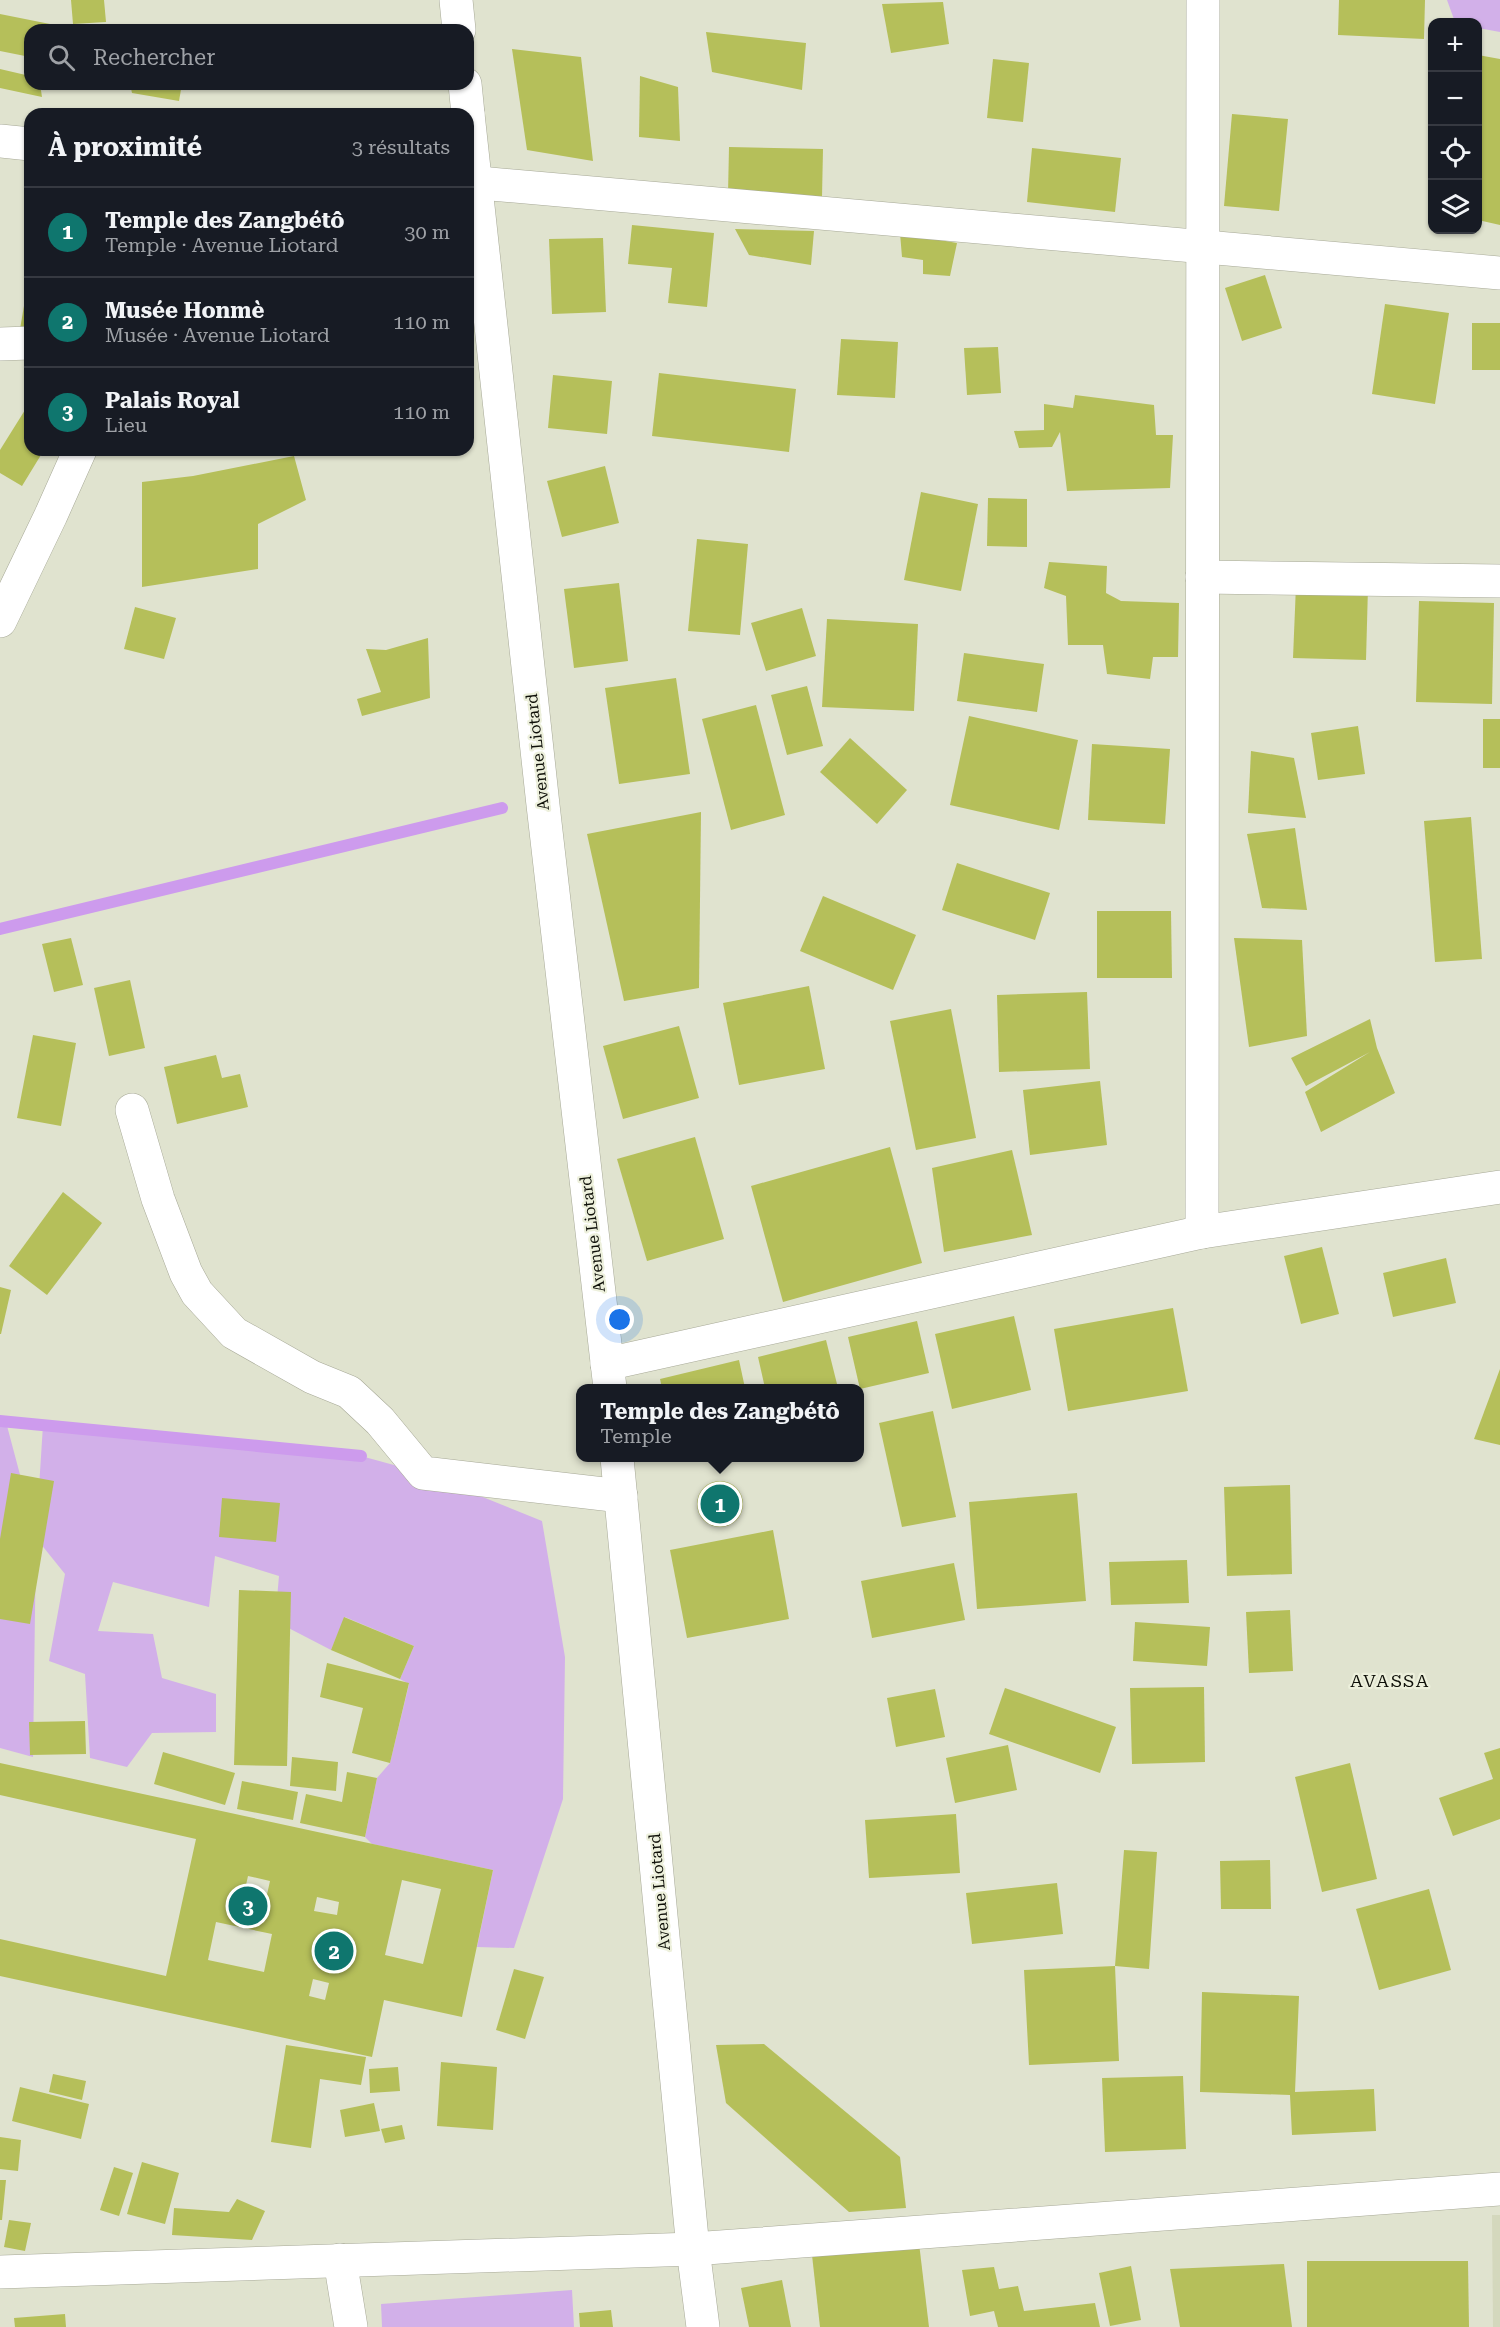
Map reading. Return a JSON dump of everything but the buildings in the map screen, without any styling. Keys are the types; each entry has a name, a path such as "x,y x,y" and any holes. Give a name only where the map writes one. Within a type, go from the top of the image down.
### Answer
{"street":[{"path":"456,0 458,24"},
{"path":"1202,1232 1203,0"},
{"name":"Avenue Liotard","path":"466,90 467,108"},
{"path":"0,141 24,143"},
{"path":"474,183 1500,273"},
{"name":"Avenue Liotard","path":"474,201 609,1376"},
{"path":"0,344 24,343"},
{"path":"0,621 77,456"},
{"path":"1202,577 1500,581"},
{"path":"132,1110 158,1199 186,1273 197,1293 234,1333 312,1377 349,1392 380,1421 423,1473 621,1496"},
{"path":"609,1376 1202,1232 1500,1187"},
{"name":"Avenue Liotard","path":"617,1462 693,2249 703,2327"},
{"path":"0,2272 693,2249 1500,2189"},
{"path":"340,2260 351,2327"}],"shaded area":[{"path":"1447,0 1500,0 1500,32 1482,29 1482,18 1454,18"},
{"path":"0,1421 6,1422 36,1535 43,1425 361,1456 423,1473 542,1521 565,1657 563,1799 514,1948 477,1947 493,1870 372,1844 365,1837 377,1778 390,1763 409,1684 400,1679 414,1646 345,1617 331,1650 275,1621 279,1576 215,1556 209,1607 113,1582 98,1631 153,1634 162,1678 216,1694 216,1732 152,1733 127,1767 90,1758 85,1674 49,1661 65,1574 36,1538 33,1757 0,1748"},
{"path":"1492,2215 1500,2215 1500,2327 1493,2327"},
{"path":"572,2290 574,2327 382,2327 381,2304"}],"waterway":[{"path":"0,929 502,808"},
{"path":"0,1421 361,1456"}],"place":[{"name":"Temple des Zangbétô","path":"720,1504"},
{"name":"Palais Royal","path":"248,1906"},
{"name":"Musée Honmè","path":"334,1951"}],"district":[{"name":"AVASSA","path":"1390,1681"}]}
